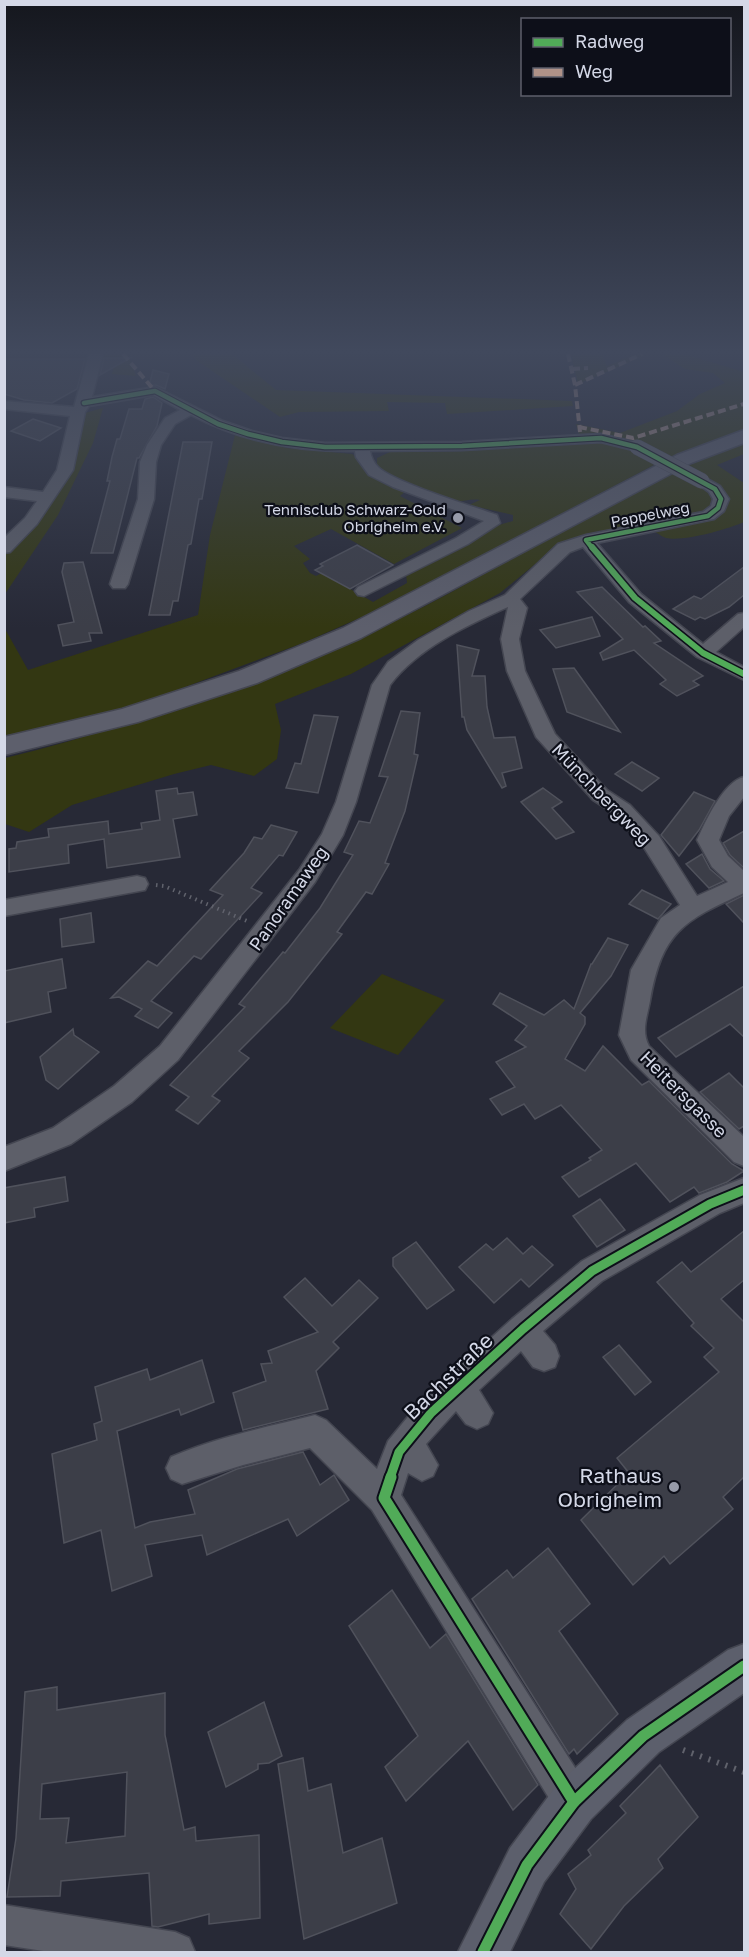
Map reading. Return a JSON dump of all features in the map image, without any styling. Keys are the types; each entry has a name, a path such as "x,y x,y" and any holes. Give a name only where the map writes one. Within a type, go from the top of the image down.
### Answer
{"highway":[{"path":"4,746 129,716 248,677 352,633 684,459 720,445"}],"main road":[{"path":"483,1953 527,1865 574,1802 643,1736 744,1666"}],"street":[{"path":"4,548 31,521 65,470 71,445"},
{"path":"119,584 146,499 148,462 154,445"},
{"name":"Pappelweg","path":"326,445 362,448 474,445"},
{"name":"Pappelweg","path":"630,445 715,489 721,500 718,508 708,516 586,540 635,598 703,653 744,674"},
{"path":"362,448 363,457 374,472 398,484 491,518 492,524 364,591"},
{"path":"4,492 47,497"},
{"path":"511,599 564,548 586,540"},
{"name":"Münchbergweg","path":"511,599 518,608 510,639 516,671 546,737 600,795 623,810 651,842 693,907"},
{"name":"Panoramaweg","path":"4,1159 62,1136 123,1094 169,1053 307,876 332,835 346,802 381,685 395,666 424,644 475,615 511,599"},
{"path":"703,653 744,618"},
{"name":"Heitersgasse","path":"744,784 720,813 708,840 720,861 744,884 693,907 669,924 643,970 631,1035 640,1053 744,1154"},
{"path":"4,908 137,885"},
{"name":"Bachstraße","path":"384,1498 399,1452 414,1455 431,1413 523,1329 592,1271 710,1204 744,1190"},
{"path":"523,1329 544,1356"},
{"path":"458,1388 477,1413"},
{"path":"182,1468 243,1449 315,1431 384,1498 574,1802"},
{"path":"4,1925 175,1953"}],"path":[{"path":"137,885 164,886 267,929"},
{"path":"643,1736 744,1772"}],"green space":[{"path":"76,445 92,445 58,515 5,594 5,555 38,520 69,472"},
{"path":"232,445 276,445 352,454 406,491 400,496 462,528 394,564 331,529 294,546 310,559 303,563 310,573 316,576 322,573 373,602 407,583 406,573 499,525 513,521 513,515 469,505 480,500 452,501 413,486 377,468 377,458 390,452 471,451 530,445 615,445 630,450 632,445 706,445 654,465 380,609 303,643 118,712 5,741 4,627 28,670 198,615 210,535"},
{"path":"744,445 744,454 717,465 744,483 744,522 694,537 666,538 646,526 562,542 500,593 351,674 275,704 281,730 277,759 254,776 211,765 72,805 29,832 5,824 5,758 110,729 178,707 354,640 440,598 611,503 699,461"},
{"path":"382,974 445,1000 398,1055 330,1028"}],"building":[{"path":"115,445 146,445 137,458 113,553 91,553 110,481 107,481"},
{"path":"182,445 211,445 202,499 199,499 191,544 188,545 178,601 173,601 170,615 149,615"},
{"path":"357,545 393,565 350,589 315,570 323,566 320,564"},
{"path":"83,562 102,633 89,633 91,641 63,646 58,625 74,622 62,572 64,563"},
{"path":"744,567 744,595 729,607 705,619 700,617 695,620 673,609 694,596 701,599"},
{"path":"602,587 643,627 645,626 661,641 654,643 703,676 693,681 699,685 677,696 660,684 666,680 634,650 603,660 600,653 623,639 577,592"},
{"path":"592,617 600,636 556,648 540,630"},
{"path":"457,645 479,650 472,676 485,676 487,707 494,738 515,737 522,768 502,773 506,786 502,788 467,730 464,717 462,717"},
{"path":"574,668 620,732 567,712 553,669"},
{"path":"401,711 420,713 414,754 418,755 405,811 385,863 389,864 372,894 366,892 337,932 342,934 288,1002 239,1051 249,1058 212,1096 220,1101 198,1124 176,1110 189,1097 170,1085 245,1007 239,1004 283,952 285,953 320,908 353,855 344,852 359,821 370,823 388,777 379,776"},
{"path":"314,715 338,717 318,793 286,788 295,763 301,764"},
{"path":"632,762 659,778 642,791 615,774"},
{"path":"177,788 178,794 193,792 197,815 173,819 180,857 107,868 104,839 68,845 69,863 9,872 9,849 16,848 17,842 49,837 48,829 108,821 109,834 142,829 141,823 160,820 156,791"},
{"path":"543,788 562,802 552,808 574,832 556,839 521,802"},
{"path":"694,792 715,801 699,830 679,856 661,835"},
{"path":"271,825 297,832 283,856 279,855 251,888 262,893 201,959 194,956 151,1001 172,1013 158,1028 135,1016 142,1009 119,997 111,998 148,961 157,966 223,895 210,890 244,853 254,837 262,839"},
{"path":"744,831 744,868 730,855 723,843"},
{"path":"702,854 710,869 724,881 709,888 686,864"},
{"path":"642,890 671,904 658,919 629,904"},
{"path":"744,895 744,923 726,904"},
{"path":"91,913 94,942 62,947 60,919"},
{"path":"608,938 628,945 611,976 580,1013 585,1017 585,1024 565,1059 585,1071 603,1046 642,1085 649,1081 732,1164 744,1171 727,1182 699,1193 694,1187 670,1202 636,1163 579,1197 562,1177 591,1160 589,1158 602,1150 561,1105 535,1119 524,1104 502,1115 490,1099 515,1087 496,1062 526,1047 515,1040 527,1026 493,1004 500,993 544,1015 564,1000 574,1009 591,964"},
{"path":"62,959 66,988 48,992 51,1012 4,1023 4,971"},
{"path":"744,986 744,1037 730,1024 676,1057 658,1038"},
{"path":"73,1029 74,1035 99,1052 58,1089 46,1080 40,1057"},
{"path":"729,1073 744,1088 744,1126 739,1129 700,1092"},
{"path":"65,1177 68,1201 34,1208 35,1217 4,1223 4,1188"},
{"path":"600,1199 625,1230 597,1247 573,1216"},
{"name":"Rathaus Obrigheim","path":"744,1231 744,1280 721,1299 744,1322 744,1477 723,1497 733,1509 670,1564 664,1556 633,1585 581,1520 629,1473 617,1458 719,1372 704,1357 714,1348 691,1326 694,1323 657,1282 682,1262 691,1272"},
{"path":"507,1238 523,1254 532,1246 553,1265 529,1287 521,1279 494,1303 459,1267 486,1244 493,1250"},
{"path":"416,1242 454,1290 427,1309 393,1266 393,1258"},
{"path":"305,1278 332,1306 359,1280 378,1298 333,1342 339,1348 316,1371 328,1409 243,1430 233,1393 266,1381 261,1364 272,1363 268,1351 318,1332 284,1297"},
{"path":"619,1345 651,1382 635,1395 603,1357"},
{"path":"202,1360 214,1402 181,1415 179,1409 117,1431 135,1528 150,1522 195,1514 188,1490 237,1469 303,1452 320,1485 334,1475 349,1500 297,1536 288,1519 207,1555 202,1535 145,1545 152,1576 112,1591 101,1530 64,1543 52,1454 97,1440 94,1424 102,1421 95,1387 147,1369 150,1380"},
{"path":"548,1548 590,1604 559,1631 618,1714 577,1754 574,1749 569,1754 472,1599 507,1570 513,1578"},
{"path":"392,1590 430,1648 446,1634 538,1785 513,1810 468,1741 406,1801 385,1767 418,1736 349,1626"},
{"path":"57,1687 57,1710 165,1693 165,1735 184,1830 195,1827 196,1841 259,1835 260,1918 209,1924 209,1914 158,1927 152,1926 149,1873 61,1881 60,1896 7,1897 16,1838 25,1692","holes":["127,1772 125,1836 66,1843 69,1818 40,1819 42,1784"]},
{"path":"264,1702 282,1756 269,1763 258,1764 258,1769 226,1787 208,1732"},
{"path":"303,1758 308,1791 331,1784 343,1853 382,1838 397,1903 304,1939 278,1764"},
{"path":"660,1765 698,1817 658,1859 663,1868 624,1906 591,1949 560,1914 576,1889 568,1874 591,1855 588,1850 626,1813 620,1806"}],"cycle path":[{"path":"311,445 474,445"},
{"path":"630,445 715,489 721,499 718,508 708,516 586,540 635,598 703,653 744,674"},
{"path":"574,1802 384,1498 399,1452 431,1413 523,1329 592,1271 710,1204 744,1190"},
{"path":"483,1952 527,1865 574,1802 643,1736 744,1666"}],"place":[{"name":"Tennisclub Schwarz-Gold Obrigheim e.V.","path":"458,518"},
{"name":"Rathaus Obrigheim","path":"674,1487"}]}
